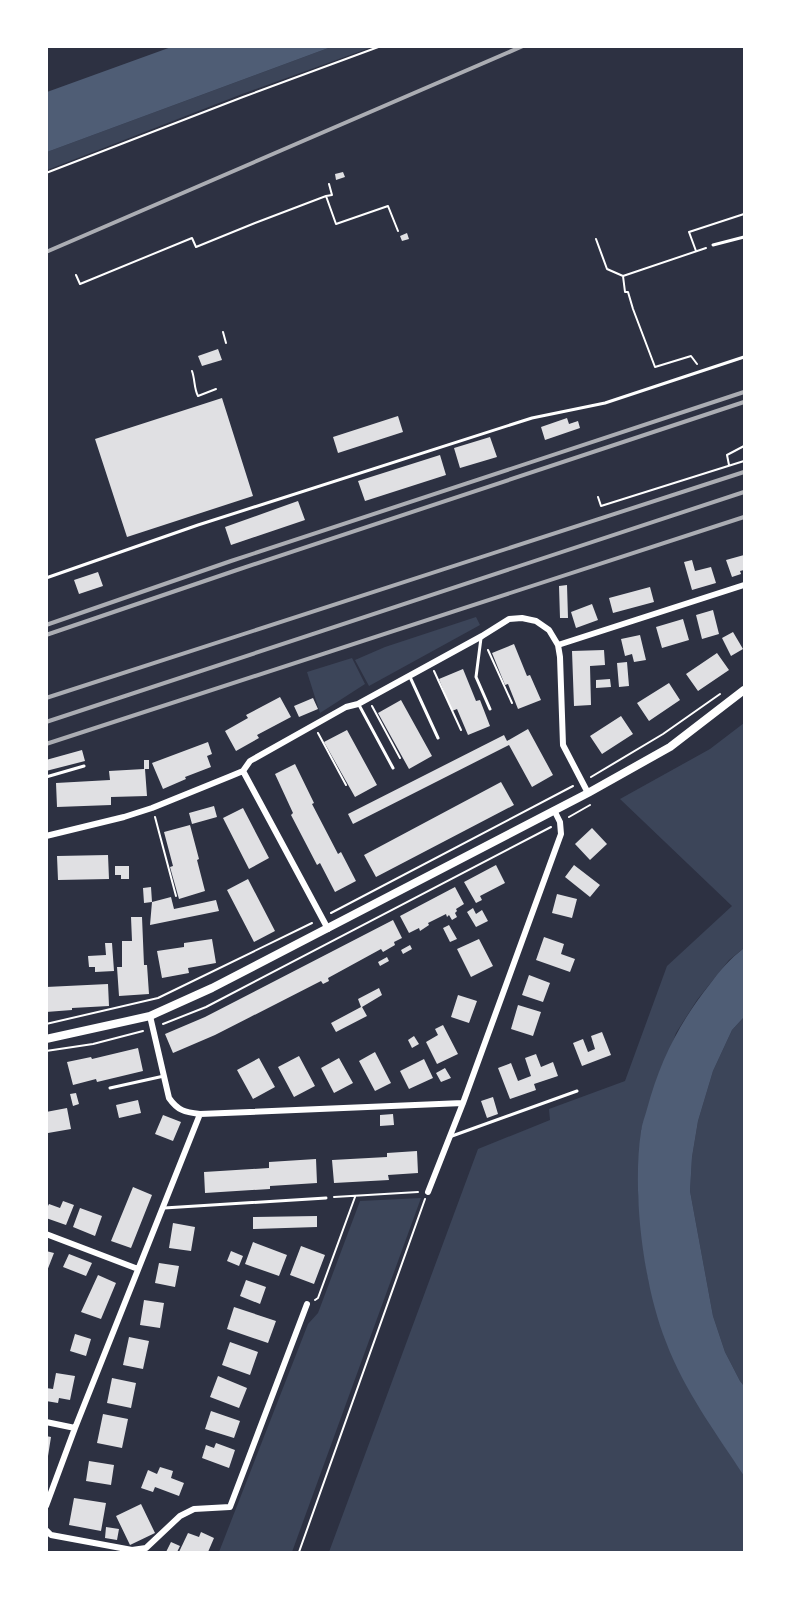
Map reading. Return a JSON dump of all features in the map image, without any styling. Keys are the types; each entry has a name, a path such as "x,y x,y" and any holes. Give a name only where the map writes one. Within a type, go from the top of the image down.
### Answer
{"street":[{"path":"558,645 744,585"},
{"path":"47,835 152,808 243,771 250,761 346,707 358,704 509,619 522,618 536,621 549,630 558,645 563,745 588,793"},
{"path":"46,1039 150,1016 212,988 588,793 670,747 744,690"},
{"path":"243,771 328,929"},
{"path":"428,1192 463,1103 561,834 560,822 554,810"},
{"path":"150,1016 169,1098 175,1107 186,1112 200,1114 463,1103"},
{"path":"46,1506 200,1114"},
{"path":"46,1234 138,1269"},
{"path":"46,1530 51,1535 132,1550 146,1548 180,1516 194,1509 230,1507 308,1304"},
{"path":"46,1422 75,1428"}],"lane":[{"path":"713,245 744,237"},
{"path":"46,578 198,525 532,418 605,403 744,357"},
{"path":"482,636 477,677 490,709"},
{"path":"409,675 438,738"},
{"path":"358,704 393,768"},
{"path":"46,777 84,766"},
{"path":"110,1088 164,1076"},
{"path":"450,1136 577,1091"},
{"path":"162,1208 326,1198"}],"path":[{"path":"46,173 381,46"},
{"path":"76,274 80,284 192,238 196,247 332,195 329,184"},
{"path":"326,196 336,224 388,206 398,231"},
{"path":"696,251 689,232 744,214"},
{"path":"596,239 607,269 623,276 713,245"},
{"path":"623,276 625,292 628,292 655,367 691,356 702,371"},
{"path":"223,332 226,342"},
{"path":"192,371 198,396 216,389"},
{"path":"729,466 727,455 744,446"},
{"path":"598,497 601,506 744,461"},
{"path":"482,636 513,704"},
{"path":"430,663 461,730"},
{"path":"598,773 663,734 726,689"},
{"path":"367,698 400,758"},
{"path":"314,726 346,785"},
{"path":"560,822 590,805"},
{"path":"152,808 176,896"},
{"path":"299,1552 428,1192 326,1198"},
{"path":"308,1304 318,1298 355,1196"}],"shaded area":[{"path":"174,46 331,47 47,152 47,92"},
{"path":"331,47 372,47 242,94 47,170 47,152"},
{"path":"476,617 480,625 369,686 355,660 385,647"},
{"path":"352,658 365,684 320,713 307,672"},
{"path":"744,723 744,948 729,960 697,1000 676,1033 641,1130 638,1195 649,1283 680,1372 744,1476 744,1552 329,1552 478,1149 550,1120 549,1109 625,1081 667,966 732,906 620,799 710,749"},
{"path":"744,948 744,1017 732,1030 713,1071 698,1121 692,1157 690,1191 713,1316 725,1352 744,1386 744,1476 691,1394 666,1342 651,1293 646,1266 638,1182 641,1128 664,1059 699,999 722,969"},
{"path":"744,1017 744,1386 725,1352 713,1316 690,1191 692,1157 698,1121 713,1071 732,1030"},
{"path":"421,1198 292,1552 219,1552 308,1324 318,1313 360,1201"}],"building":[{"path":"343,172 345,177 336,180 335,174"},
{"path":"407,233 409,239 402,241 400,236"},
{"path":"218,349 222,360 202,366 198,356"},
{"path":"222,398 253,496 127,537 95,439"},
{"path":"398,416 403,432 338,453 333,437"},
{"path":"567,418 569,424 578,421 580,428 545,440 541,427"},
{"path":"490,437 497,457 460,468 454,448"},
{"path":"440,455 446,475 365,501 358,481"},
{"path":"298,501 305,520 231,545 225,527"},
{"path":"744,555 744,570 740,571 741,574 732,577 726,560"},
{"path":"692,560 695,571 711,567 716,583 692,590 684,562"},
{"path":"98,572 103,586 79,594 74,580"},
{"path":"567,585 568,618 560,618 559,586"},
{"path":"650,587 654,602 613,613 609,598"},
{"path":"592,604 598,620 576,628 571,612"},
{"path":"713,610 719,634 702,639 696,615"},
{"path":"683,619 689,640 662,648 656,627"},
{"path":"733,632 743,649 731,656 722,638"},
{"path":"640,635 646,660 634,662 632,654 625,656 621,639"},
{"path":"514,644 527,676 530,675 541,700 518,709 492,653"},
{"path":"604,650 605,665 590,666 591,705 574,706 572,651"},
{"path":"717,653 729,670 698,691 686,674"},
{"path":"627,662 629,686 619,687 617,663"},
{"path":"463,669 476,701 480,700 490,726 468,735 457,709 452,711 439,679"},
{"path":"610,679 611,687 596,688 596,680"},
{"path":"669,683 680,700 649,721 637,703"},
{"path":"280,697 291,717 257,735 259,738 236,751 225,731 248,718 246,715"},
{"path":"313,698 318,709 299,717 294,706"},
{"path":"401,700 432,756 409,769 378,713"},
{"path":"621,716 633,734 602,754 590,736"},
{"path":"528,729 553,775 532,787 509,745 353,824 348,814 504,735 507,741"},
{"path":"347,730 377,785 355,797 324,742"},
{"path":"208,742 212,754 207,756 211,767 163,789 152,763"},
{"path":"82,750 85,761 46,771 46,760"},
{"path":"144,760 149,760 149,769 145,769 147,796 111,797 111,805 57,807 56,783 110,780 109,771 144,769"},
{"path":"295,764 314,803 312,804 338,854 341,852 356,881 335,892 320,863 317,865 291,815 293,813 275,774"},
{"path":"501,782 514,805 376,877 364,855"},
{"path":"214,806 217,817 192,824 189,813"},
{"path":"243,808 269,858 249,869 223,818"},
{"path":"190,825 205,891 179,899 164,832"},
{"path":"592,828 607,844 590,860 575,844"},
{"path":"108,855 109,879 58,880 57,856"},
{"path":"496,865 505,883 480,896 482,900 476,903 464,882"},
{"path":"574,865 600,885 590,897 565,877"},
{"path":"115,866 129,866 129,879 121,879 121,875 115,875"},
{"path":"248,879 275,931 254,942 227,890"},
{"path":"151,887 152,902 144,903 143,888"},
{"path":"455,887 464,904 456,909 457,917 452,920 446,914 428,923 429,925 420,931 419,928 409,933 400,916"},
{"path":"557,894 577,899 572,918 552,913"},
{"path":"171,897 174,909 216,900 219,911 150,925 152,902"},
{"path":"473,908 476,914 482,910 488,921 476,927 467,912"},
{"path":"131,917 142,917 144,965 147,965 149,994 119,996 117,967 122,967 122,941 132,941"},
{"path":"393,920 402,938 394,942 395,945 383,952 381,949 328,978 329,981 323,984 321,981 215,1035 173,1053 165,1034 205,1017"},
{"path":"449,925 457,939 450,942 443,928"},
{"path":"544,937 564,944 561,954 575,959 570,972 536,960"},
{"path":"212,939 216,963 188,968 189,973 162,978 157,951 184,947 184,943"},
{"path":"479,939 493,966 471,977 457,949"},
{"path":"105,943 112,943 114,971 95,972 95,967 89,967 88,956 106,955"},
{"path":"410,945 412,949 403,954 401,950"},
{"path":"387,957 389,961 380,966 378,962"},
{"path":"529,975 550,983 543,1002 522,995"},
{"path":"108,984 109,1006 46,1012 46,987"},
{"path":"379,988 382,995 362,1007 367,1016 336,1032 331,1023 361,1007 358,999"},
{"path":"458,995 477,1001 469,1023 451,1017"},
{"path":"518,1005 541,1012 533,1036 511,1029"},
{"path":"443,1025 458,1054 437,1064 426,1042 438,1035 435,1029"},
{"path":"602,1032 611,1055 582,1066 573,1043 583,1039 588,1052 595,1049 591,1036"},
{"path":"414,1036 419,1044 412,1048 408,1040"},
{"path":"138,1048 143,1071 73,1085 67,1062 91,1057 92,1059"},
{"path":"375,1052 391,1083 375,1091 359,1061"},
{"path":"536,1054 541,1067 553,1062 558,1076 534,1084 536,1090 510,1099 498,1068 511,1063 518,1081 531,1076 525,1058"},
{"path":"299,1056 315,1086 294,1097 278,1067"},
{"path":"259,1058 275,1087 253,1099 237,1070"},
{"path":"339,1058 353,1083 334,1093 321,1068"},
{"path":"424,1059 433,1078 409,1089 400,1071"},
{"path":"445,1068 451,1078 441,1082 436,1073"},
{"path":"76,1093 79,1104 73,1106 70,1094"},
{"path":"493,1097 498,1114 487,1118 481,1101"},
{"path":"138,1100 141,1113 119,1118 116,1105"},
{"path":"67,1108 71,1129 48,1133 46,1112"},
{"path":"393,1114 394,1125 380,1126 380,1115"},
{"path":"163,1115 181,1122 173,1141 155,1134"},
{"path":"417,1151 418,1173 388,1175 389,1180 334,1183 332,1160 387,1157 387,1153"},
{"path":"316,1159 317,1183 205,1193 204,1172 269,1168 269,1162"},
{"path":"133,1187 152,1195 131,1248 111,1241"},
{"path":"63,1201 74,1205 66,1225 46,1218 49,1204 60,1208"},
{"path":"80,1208 102,1216 95,1236 73,1227"},
{"path":"317,1216 317,1227 253,1229 253,1217"},
{"path":"173,1223 195,1227 191,1251 169,1248"},
{"path":"253,1242 287,1255 279,1276 245,1264"},
{"path":"301,1246 325,1255 314,1284 290,1275"},
{"path":"46,1251 54,1253 47,1271 46,1271"},
{"path":"231,1251 243,1256 239,1266 227,1261"},
{"path":"69,1254 92,1263 86,1276 63,1267"},
{"path":"159,1263 179,1266 175,1287 155,1283"},
{"path":"98,1275 116,1283 101,1319 81,1312"},
{"path":"246,1280 266,1287 260,1304 240,1296"},
{"path":"144,1300 164,1303 160,1328 140,1325"},
{"path":"234,1307 276,1321 268,1343 227,1329"},
{"path":"75,1334 91,1339 86,1356 70,1351"},
{"path":"129,1337 149,1341 143,1369 123,1365"},
{"path":"230,1342 258,1352 250,1375 222,1365"},
{"path":"56,1373 75,1376 70,1400 59,1398 58,1403 46,1401 46,1388 53,1389"},
{"path":"218,1376 247,1388 239,1408 210,1397"},
{"path":"112,1378 136,1383 131,1408 107,1403"},
{"path":"211,1411 240,1421 234,1438 205,1429"},
{"path":"103,1414 128,1419 122,1448 97,1443"},
{"path":"46,1436 51,1437 48,1456 46,1456"},
{"path":"216,1443 235,1450 229,1468 202,1458 206,1445 214,1448"},
{"path":"89,1461 114,1465 111,1485 86,1481"},
{"path":"160,1467 173,1471 171,1478 184,1483 179,1496 155,1487 153,1492 141,1488 148,1470 157,1474"},
{"path":"74,1498 106,1503 101,1531 69,1525"},
{"path":"141,1504 155,1533 130,1545 116,1516"},
{"path":"106,1527 119,1529 117,1540 105,1538"},
{"path":"201,1532 214,1538 208,1552 179,1552 188,1533 199,1537"},
{"path":"171,1542 180,1546 177,1552 166,1552"}],"railway":[{"path":"46,252 523,46"},
{"path":"46,625 231,561 744,392"},
{"path":"46,635 744,402"},
{"path":"46,698 744,472"},
{"path":"46,722 744,492"},
{"path":"46,744 744,517"}]}
